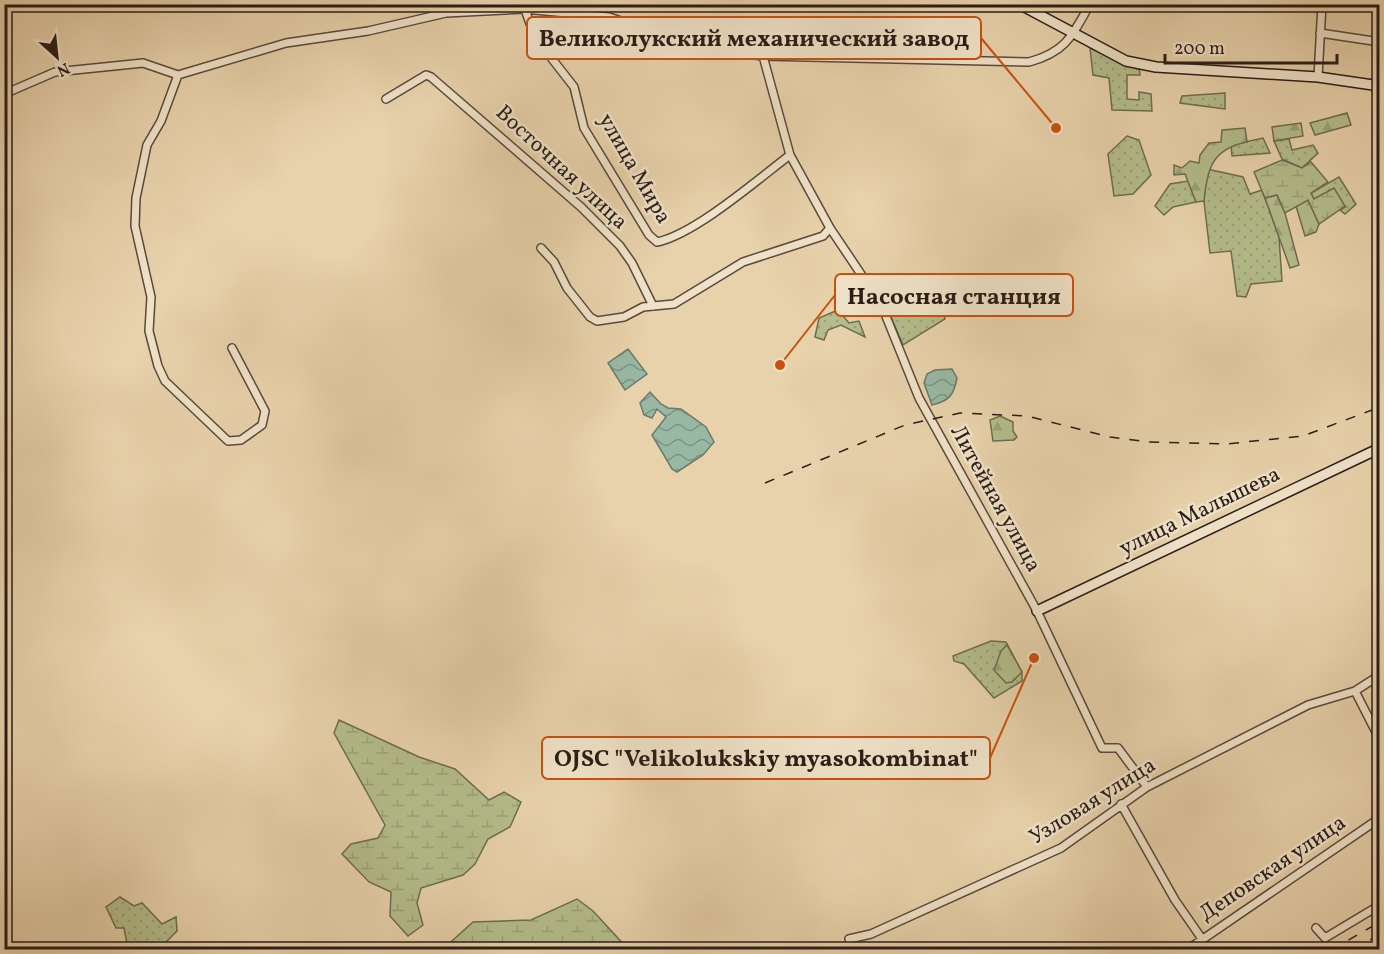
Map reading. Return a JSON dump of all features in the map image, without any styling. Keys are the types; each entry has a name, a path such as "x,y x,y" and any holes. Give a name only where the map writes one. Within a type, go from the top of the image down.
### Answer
{"street":[{"path":"1018,4 1126,61 1155,67 1318,77 1380,86"},
{"path":"4,94 55,72 143,63 178,75 286,43 368,31 446,13 523,7 609,17 708,50 763,56 1029,62 1050,57 1066,45 1090,4"},
{"path":"1187,7 1240,4"},
{"path":"1318,77 1322,4"},
{"name":"улица Мира","path":"523,7 535,37 574,87 584,128 649,235 657,242 670,240 720,209 790,155"},
{"path":"1320,33 1380,42"},
{"name":"Литейная улица","path":"763,56 790,155 830,228 881,304 919,398 1037,611 1101,748 1118,748 1147,787"},
{"path":"178,75 161,121 147,145 136,198 135,226 152,297 149,332 158,366 165,381 228,441 241,440 262,425 265,411 232,348"},
{"name":"Восточная улица","path":"386,99 426,75 431,77 581,207 620,246 632,263 653,306"},
{"path":"541,248 554,262 567,288 594,320 624,317 644,307 674,304 743,262 823,236 830,228"},
{"name":"улица Малышева","path":"1037,611 1380,448"},
{"name":"Узловая улица","path":"849,939 871,934 1061,848 1147,787 1308,705 1355,691 1380,675"},
{"path":"1355,691 1380,740"},
{"path":"1121,804 1175,900 1202,939"},
{"name":"Деповская улица","path":"1186,950 1380,818"},
{"path":"1316,928 1325,938 1380,905"}],"green space":[{"path":"1090,48 1139,68 1140,75 1127,75 1127,99 1139,100 1139,92 1151,94 1152,111 1112,110 1109,78 1093,75"},
{"path":"1225,93 1225,109 1180,103 1182,96"},
{"path":"1347,113 1351,125 1315,135 1310,123"},
{"path":"1301,123 1303,136 1274,141 1272,127"},
{"path":"1245,128 1247,142 1235,145 1219,155 1207,179 1204,201 1196,202 1185,174 1174,175 1174,165 1182,168 1190,161 1199,163 1200,155 1209,143 1221,142 1222,130"},
{"path":"1127,136 1139,140 1151,175 1133,194 1114,196 1108,154"},
{"path":"1263,138 1270,153 1232,156 1231,145"},
{"path":"1289,139 1292,150 1313,145 1318,153 1302,168 1282,159 1274,141"},
{"path":"1282,160 1302,168 1311,162 1328,182 1311,193 1314,199 1334,188 1345,206 1319,224 1308,200 1285,213 1277,195 1265,198 1254,172"},
{"path":"1207,169 1243,177 1250,194 1262,190 1279,237 1282,281 1251,284 1246,297 1237,296 1231,251 1210,253 1204,201"},
{"path":"1339,177 1356,204 1345,214 1340,210 1345,207 1314,199 1311,193"},
{"path":"1188,181 1196,202 1173,207 1164,215 1155,206 1170,184"},
{"path":"1277,195 1285,213 1299,265 1290,268 1265,198"},
{"path":"1308,199 1319,224 1316,232 1305,236 1296,206"},
{"path":"915,296 924,312 943,312 945,319 903,345 885,303"},
{"path":"838,310 849,323 859,321 865,337 841,325 828,330 824,340 815,337 819,318"},
{"path":"1000,416 1013,422 1013,431 1017,437 1014,440 993,441 990,420"},
{"path":"991,641 1006,642 1022,672 1022,681 994,698 964,664 954,661 953,656"},
{"path":"1007,645 1022,672 1012,682 1006,683 994,670 1001,651"},
{"path":"339,720 419,757 455,769 489,800 504,792 521,802 510,827 488,839 475,864 463,875 421,888 417,903 423,925 408,936 390,916 391,892 369,882 342,854 351,844 378,838 385,825 334,733"},
{"path":"120,897 134,906 142,903 162,924 176,917 177,931 159,949 128,949 124,928 116,928 106,907"},
{"path":"577,899 593,911 628,949 443,949 473,922 531,920"}],"water":[{"path":"628,349 647,374 625,390 608,363"},
{"path":"952,369 957,378 952,393 947,399 932,405 924,383 927,374 935,370"},
{"path":"650,392 661,404 668,408 681,409 706,427 714,442 703,455 677,472 672,469 652,435 666,417 657,409 652,418 644,415 640,403"}],"railway":[{"path":"765,483 905,425 960,413 1027,416 1110,437 1149,442 1226,444 1303,436 1380,407"},
{"path":"1331,950 1380,922"},
{"path":"1353,950 1380,934"}],"place":[{"name":"Великолукский механический завод","path":"1056,128"},
{"name":"Насосная станция","path":"780,365"},
{"name":"OJSC \"Velikolukskiy myasokombinat\"","path":"1034,658"}]}
